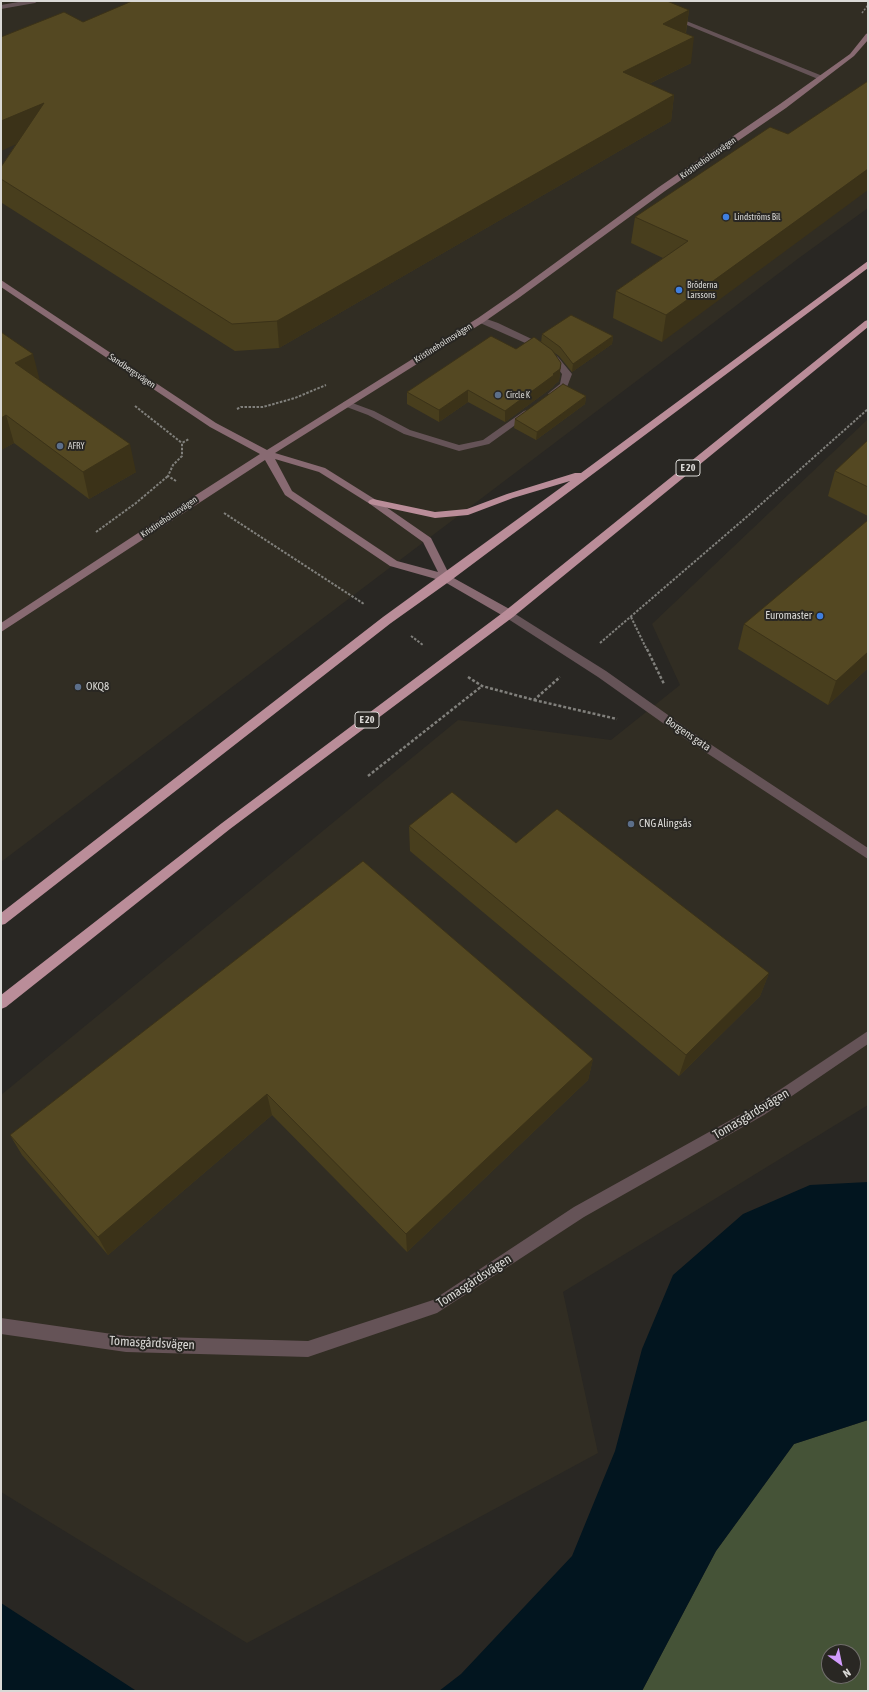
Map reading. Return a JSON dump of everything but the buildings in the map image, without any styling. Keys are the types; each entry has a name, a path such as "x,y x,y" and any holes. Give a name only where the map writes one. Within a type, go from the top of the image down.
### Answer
{"highway":[{"path":"1,920 387,620 446,578 868,264"},
{"name":"E 20","path":"1,1003 226,826 508,614 868,323"},
{"path":"373,502 435,515 468,512 510,496 589,471"}],"street":[{"path":"1,7 35,1"},
{"path":"666,14 821,77"},
{"name":"Kristineholmsvägen","path":"1,628 199,497 481,320 662,190 783,106 852,54 868,35"},
{"name":"Sandbergsvägen","path":"1,283 213,425 267,454 322,470 373,502 426,540 446,578"},
{"path":"481,320 535,344 555,359 567,374 564,385 547,398"},
{"path":"347,404 371,413 407,432 459,448 486,442 535,407"},
{"path":"267,454 288,493 394,564 446,578 508,614"},
{"name":"Borgens gata","path":"508,614 868,854"},
{"name":"Tomasgårdsvägen","path":"1,1326 126,1344 308,1349 430,1309 437,1306 579,1212 759,1111 868,1037"}],"path":[{"path":"534,700 750,514 868,409"},
{"path":"213,425 182,443 182,456 173,465 168,476 387,620 482,686 534,700 619,719"},
{"path":"631,617 665,686"},
{"path":"368,776 482,686"}],"shaded area":[{"path":"1,1 868,1 868,208 799,258 1,862"},
{"path":"868,419 868,1105 563,1292 598,1453 247,1643 1,1492 1,1095 458,720 611,740 680,685 652,624"}],"green space":[{"path":"868,1420 868,1691 642,1691 716,1551 794,1444"}],"water":[{"path":"868,1182 868,1420 794,1444 716,1551 642,1691 439,1691 461,1674 572,1556 615,1451 642,1349 673,1275 743,1214 810,1185"},
{"path":"1,1603 135,1690 136,1691 1,1691"}],"place":[{"name":"Lindströms Bil","path":"726,217"},
{"name":"Bröderna Larssons","path":"679,290"},
{"name":"Circle K","path":"498,395"},
{"name":"AFRY","path":"60,446"},
{"name":"Euromaster","path":"820,616"},
{"name":"OKQ8","path":"78,687"},
{"name":"CNG Alingsås","path":"631,824"}]}
